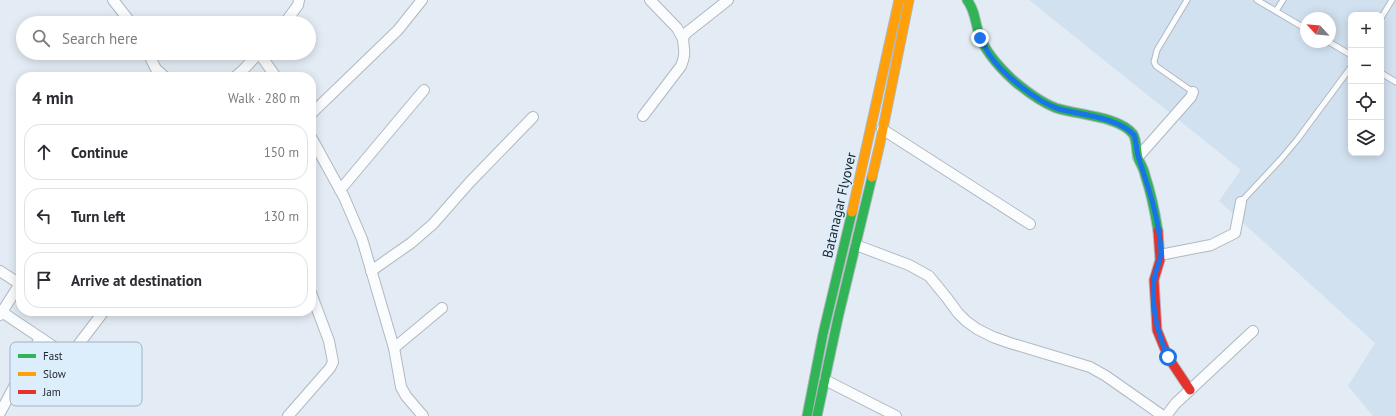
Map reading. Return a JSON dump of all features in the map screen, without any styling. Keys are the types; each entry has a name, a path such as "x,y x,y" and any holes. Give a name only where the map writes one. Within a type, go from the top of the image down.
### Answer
{"street":[{"path":"114,0 126,16"},
{"path":"290,16 298,5 299,0"},
{"path":"316,109 398,30 422,0"},
{"path":"644,116 685,58 683,39 677,28 650,0"},
{"path":"683,39 685,34 728,0"},
{"path":"799,416 856,162 890,0"},
{"name":"Batanagar Flyover","path":"807,416 823,334 861,176 899,0"},
{"path":"817,416 882,129 909,0"},
{"path":"967,0 973,7 980,38 990,55 1006,74 1045,104 1059,109 1100,118 1121,126 1134,135 1138,157 1153,201 1159,234 1160,255 1154,280 1157,330 1168,357 1190,390"},
{"path":"152,60 160,72"},
{"path":"241,72 252,60"},
{"path":"264,60 272,72"},
{"path":"340,190 424,90"},
{"path":"1138,157 1191,97 1193,92"},
{"path":"372,271 433,224 469,183 533,117"},
{"path":"882,129 1030,224"},
{"path":"316,145 340,190 362,239 394,348 401,387 406,396 423,416"},
{"path":"1160,255 1211,245 1235,232 1241,202"},
{"path":"856,244 909,265 929,276 958,313 976,329 1010,343 1090,367 1106,376 1165,416 1175,404 1252,331"},
{"path":"0,271 16,281"},
{"path":"16,289 1,313 46,342"},
{"path":"288,416 330,368 333,362 329,341 316,306"},
{"path":"394,348 442,308"},
{"path":"80,342 100,316"},
{"path":"38,342 40,338"},
{"path":"825,380 896,416"},
{"path":"0,413 10,394"}],"lane":[{"path":"1187,0 1157,50 1154,62 1156,66 1193,92"},
{"path":"1257,0 1300,25"},
{"path":"1276,11 1283,0"},
{"path":"1384,13 1392,0"},
{"path":"1336,46 1348,53"},
{"path":"1241,202 1297,140 1348,71"},
{"path":"1384,75 1396,82"}],"shaded area":[{"path":"1029,0 1396,0 1396,416 1373,416 1348,386 1375,343 1219,201 1241,170"}],"traffic: fast":[{"path":"967,0 972,8 979,34 985,47 998,64 1018,84 1033,96 1050,106 1118,123 1127,128 1133,134 1138,158 1144,171 1151,196 1158,231"},
{"path":"817,416 838,318 872,177"},
{"path":"807,416 823,334 852,212"}],"traffic: slow":[{"path":"852,212 899,0"},
{"path":"872,177 909,0"}],"traffic: jam":[{"path":"1158,231 1160,260 1154,280 1157,330 1168,357 1190,390"}],"route":[{"path":"980,38 990,55 1006,74 1045,104 1059,109 1100,118 1121,126 1134,135 1138,157 1153,201 1159,234 1161,251 1154,280 1154,309 1157,330 1168,357"}]}
